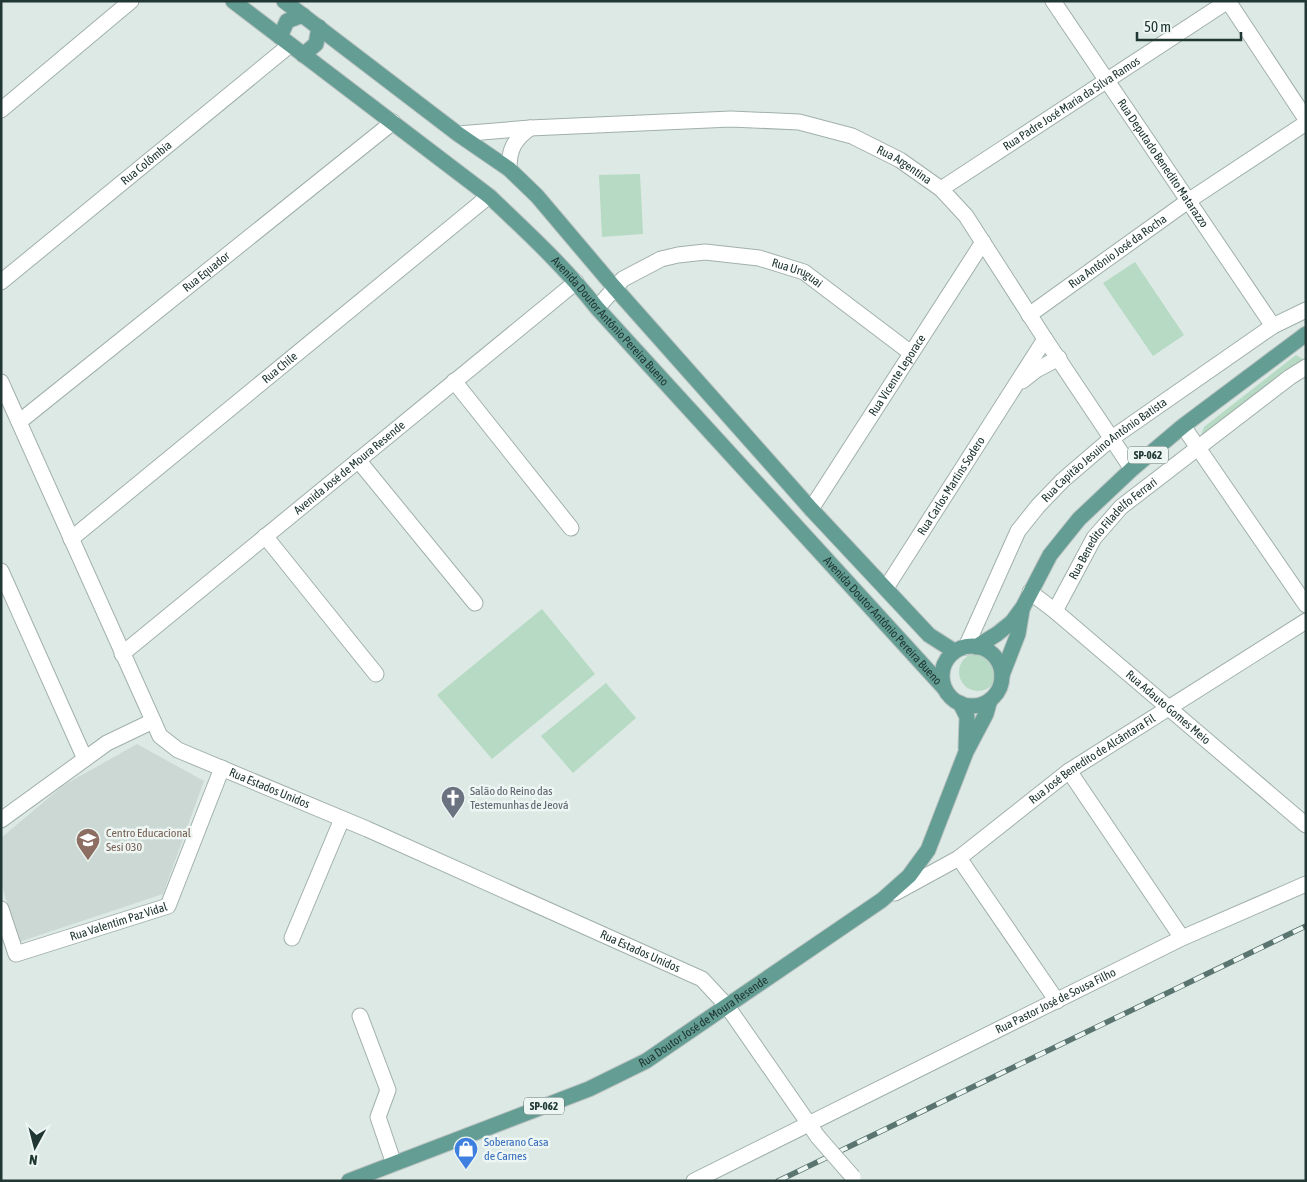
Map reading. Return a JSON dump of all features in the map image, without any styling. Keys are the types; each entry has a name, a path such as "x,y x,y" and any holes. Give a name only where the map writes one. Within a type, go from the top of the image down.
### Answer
{"main road":[{"name":"Avenida Doutor Antônio Pereira Bueno","path":"233,1 489,196 576,282 597,308 945,689"},
{"name":"Avenida Doutor Antônio Pereira Bueno","path":"293,6 458,134 508,169 536,196 811,509 929,635 965,648"},
{"path":"285,41 287,22 293,6"},
{"path":"303,55 316,44 319,27"},
{"name":"SP-062","path":"965,648 997,634 1012,622 1023,607 1050,555 1067,533 1132,469 1183,426 1305,337"},
{"name":"SP-062","path":"990,700 998,691 1002,675 1018,634 1023,607"},
{"path":"990,700 971,706 960,703 945,689 942,676 946,661 965,648 988,650 998,661 1002,675"},
{"name":"Rua Doutor José de Moura Resende","path":"349,1181 588,1089 646,1061 882,900 909,876 928,850 966,752 986,714 990,700"},
{"name":"Rua Doutor José de Moura Resende","path":"960,703 967,717 966,752"}],"street":[{"path":"1,110 131,1"},
{"name":"Rua Deputado Benedito Matarazzo","path":"1053,1 1273,326"},
{"path":"1228,1 1306,118"},
{"name":"Rua Padre José Maria da Silva Ramos","path":"941,189 1228,1"},
{"name":"Rua Colômbia","path":"1,282 285,41"},
{"name":"Rua Argentina","path":"458,134 530,128 731,119 799,122 852,136 900,160 941,189 966,216 1029,315 1132,469"},
{"name":"Rua Equador","path":"19,422 393,122"},
{"name":"Rua Antônio José da Rocha","path":"1029,315 1188,201 1306,123"},
{"path":"508,169 509,154 515,140 530,128"},
{"name":"Rua Chile","path":"71,539 489,196"},
{"name":"Rua Vicente Leporace","path":"811,509 983,242"},
{"name":"Rua Uruguai","path":"597,308 614,287 633,272 661,259 705,252 759,258 804,272 911,353"},
{"name":"Avenida José de Moura Resende","path":"122,654 576,282"},
{"name":"Rua Capitão Jesuino Antônio Batista","path":"965,648 1018,531 1038,506 1063,480 1112,438 1273,326 1306,310"},
{"name":"Rua Carlos Martins Sodero","path":"886,588 1045,339"},
{"name":"Rua Carlos Martins Sodero","path":"1017,385 1036,370 1059,358"},
{"name":"Rua Benedito Filadelfo Ferrari","path":"1055,610 1094,538 1116,514 1197,447 1290,377 1306,368"},
{"path":"454,381 572,528"},
{"name":"Rua Estados Unidos","path":"1,382 160,736 178,750 342,819 702,980 727,1006 813,1132 854,1179"},
{"path":"1183,426 1306,605"},
{"path":"358,460 475,603"},
{"path":"265,536 376,674"},
{"path":"1,571 85,759"},
{"name":"Rua Adauto Gomes Meio","path":"1030,592 1055,610 1306,825"},
{"name":"Rua José Benedito de Alcântara Fil","path":"882,900 959,858 1069,771 1170,709 1306,621"},
{"path":"1,820 107,743 153,721"},
{"name":"Rua Valentim Paz Vidal","path":"1,909 16,954 168,906 222,768"},
{"path":"1069,771 1182,938"},
{"path":"292,938 342,819"},
{"path":"959,858 1057,1001"},
{"name":"Rua Pastor José de Sousa Filho","path":"694,1181 813,1132 1057,1001 1182,938 1306,884"},
{"path":"360,1016 388,1090 378,1117 394,1164"}],"shaded area":[{"name":"Centro Educacional Sesi 030","path":"137,744 204,781 163,894 19,942 1,883 1,838 64,785"}],"green space":[{"path":"640,174 643,234 602,237 599,175"},
{"path":"1135,262 1184,335 1153,356 1103,283"},
{"path":"1296,355 1303,359 1300,364 1204,436 1201,435 1204,427"},
{"path":"542,609 595,674 492,759 437,695"},
{"path":"978,653 992,658 997,672 992,686 978,691 964,686 959,672 964,658"},
{"path":"606,683 636,718 573,773 541,736"}],"railway":[{"path":"778,1181 1306,926"}],"place":[{"name":"Salão do Reino das Testemunhas de Jeová","path":"453,819"},
{"name":"Centro Educacional Sesi 030","path":"88,861"},
{"name":"Soberano Casa de Carnes","path":"466,1170"}]}
